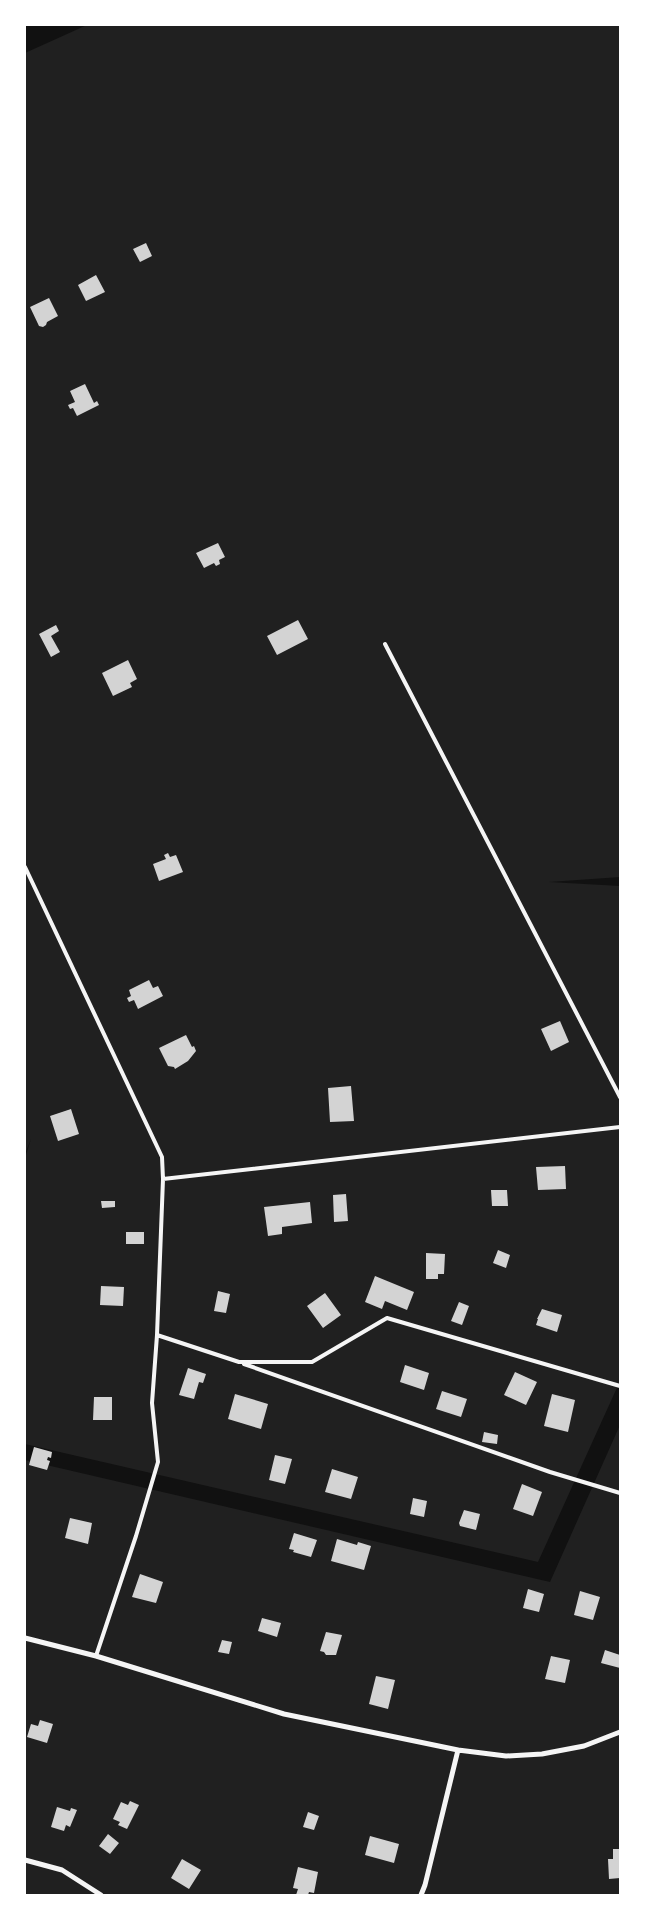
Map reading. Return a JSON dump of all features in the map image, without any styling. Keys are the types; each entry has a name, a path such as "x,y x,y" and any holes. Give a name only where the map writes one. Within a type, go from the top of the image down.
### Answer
{"street":[{"path":"25,1638 96,1656 284,1714 458,1750 506,1756 542,1754 584,1746 620,1732"},
{"path":"421,1895 458,1750"},
{"path":"25,1860 62,1870 101,1895"}],"lane":[{"path":"385,644 620,1097"},
{"path":"25,867 162,1157 163,1179 157,1335 152,1403 158,1462 136,1536 96,1656"},
{"path":"163,1179 620,1127"},
{"path":"239,1362 312,1362 387,1318 620,1386"},
{"path":"157,1335 550,1472 620,1493"}],"shaded area":[{"path":"87,25 620,25 620,877 549,882 620,886 620,1381 538,1562 25,1444 25,1158 31,1139 25,1154 25,53"},
{"path":"620,1425 620,1895 25,1895 25,1460 550,1582"}],"building":[{"path":"146,243 152,256 140,262 133,249"},
{"path":"96,275 105,292 86,301 78,285"},
{"path":"49,298 58,316 47,322 43,327 39,326 30,307"},
{"path":"85,384 94,403 97,401 99,405 77,416 73,408 70,409 68,405 75,402 70,391"},
{"path":"218,543 225,557 219,560 220,564 216,566 214,563 204,568 196,553"},
{"path":"298,620 308,639 277,655 267,636"},
{"path":"56,625 59,631 51,636 60,652 51,657 39,634"},
{"path":"128,660 137,679 130,683 132,687 113,696 102,673"},
{"path":"168,853 170,857 176,855 183,872 159,881 153,864 166,859 164,855"},
{"path":"149,980 153,988 158,986 163,996 138,1009 134,1000 129,1002 127,998 131,996 129,990"},
{"path":"560,1021 569,1042 551,1051 541,1029"},
{"path":"186,1035 196,1051 188,1061 175,1069 168,1066 159,1048"},
{"path":"351,1086 354,1121 330,1122 328,1088"},
{"path":"71,1109 79,1134 58,1141 50,1116"},
{"path":"565,1166 566,1189 538,1190 536,1167"},
{"path":"491,1190 507,1190 508,1206 492,1206"},
{"path":"346,1194 348,1221 334,1222 333,1195"},
{"path":"101,1201 115,1201 115,1207 102,1208"},
{"path":"310,1202 312,1223 282,1227 282,1234 268,1236 264,1207"},
{"path":"126,1232 144,1232 144,1244 126,1244"},
{"path":"498,1250 510,1255 506,1268 493,1263"},
{"path":"426,1253 445,1254 444,1274 438,1274 438,1279 426,1279"},
{"path":"375,1276 414,1292 407,1310 385,1301 382,1309 365,1302"},
{"path":"101,1286 124,1287 123,1306 100,1305"},
{"path":"218,1291 230,1294 226,1313 214,1311"},
{"path":"325,1293 341,1315 323,1328 307,1306"},
{"path":"459,1302 469,1306 462,1325 451,1321"},
{"path":"542,1309 562,1315 557,1332 536,1325"},
{"path":"405,1365 429,1373 424,1390 400,1382"},
{"path":"188,1368 206,1374 203,1383 199,1382 194,1399 179,1395"},
{"path":"515,1372 537,1382 526,1405 504,1395"},
{"path":"442,1391 467,1399 461,1417 436,1409"},
{"path":"235,1394 268,1404 261,1429 228,1419"},
{"path":"552,1394 575,1400 568,1432 544,1426"},
{"path":"94,1397 112,1397 112,1420 93,1420"},
{"path":"484,1432 498,1435 497,1444 482,1442"},
{"path":"34,1447 52,1452 51,1458 48,1457 47,1460 50,1461 47,1470 29,1465"},
{"path":"275,1455 292,1459 285,1484 269,1480"},
{"path":"332,1469 358,1477 351,1499 325,1492"},
{"path":"522,1484 542,1492 533,1516 513,1509"},
{"path":"413,1498 427,1501 424,1517 410,1514"},
{"path":"464,1510 480,1514 476,1530 460,1526 459,1523"},
{"path":"70,1518 92,1523 88,1544 65,1538"},
{"path":"294,1533 317,1540 311,1557 289,1549"},
{"path":"337,1539 357,1545 358,1542 371,1546 364,1570 331,1561"},
{"path":"140,1574 163,1582 156,1603 132,1597"},
{"path":"528,1589 544,1594 539,1612 523,1608"},
{"path":"580,1591 600,1597 593,1620 574,1615"},
{"path":"262,1618 281,1623 277,1637 258,1631"},
{"path":"326,1632 342,1635 336,1655 326,1655 320,1651"},
{"path":"222,1640 232,1642 229,1654 218,1652"},
{"path":"605,1650 620,1655 620,1668 601,1663"},
{"path":"551,1656 570,1660 565,1683 545,1679"},
{"path":"376,1676 395,1680 388,1709 369,1704"},
{"path":"40,1720 53,1724 47,1743 27,1737 31,1724 38,1726"},
{"path":"130,1801 139,1805 127,1829 118,1825 120,1822 113,1819 121,1802 128,1805"},
{"path":"57,1807 70,1811 71,1808 77,1810 70,1827 66,1825 64,1831 51,1827"},
{"path":"308,1812 319,1816 314,1830 303,1827"},
{"path":"108,1834 119,1843 110,1854 99,1846"},
{"path":"370,1836 399,1844 394,1863 365,1855"},
{"path":"613,1849 620,1849 620,1878 609,1879 608,1859 613,1859"},
{"path":"182,1859 201,1870 189,1889 171,1878"},
{"path":"298,1867 318,1872 314,1893 309,1892 308,1895 296,1895 298,1889 293,1888"}]}
